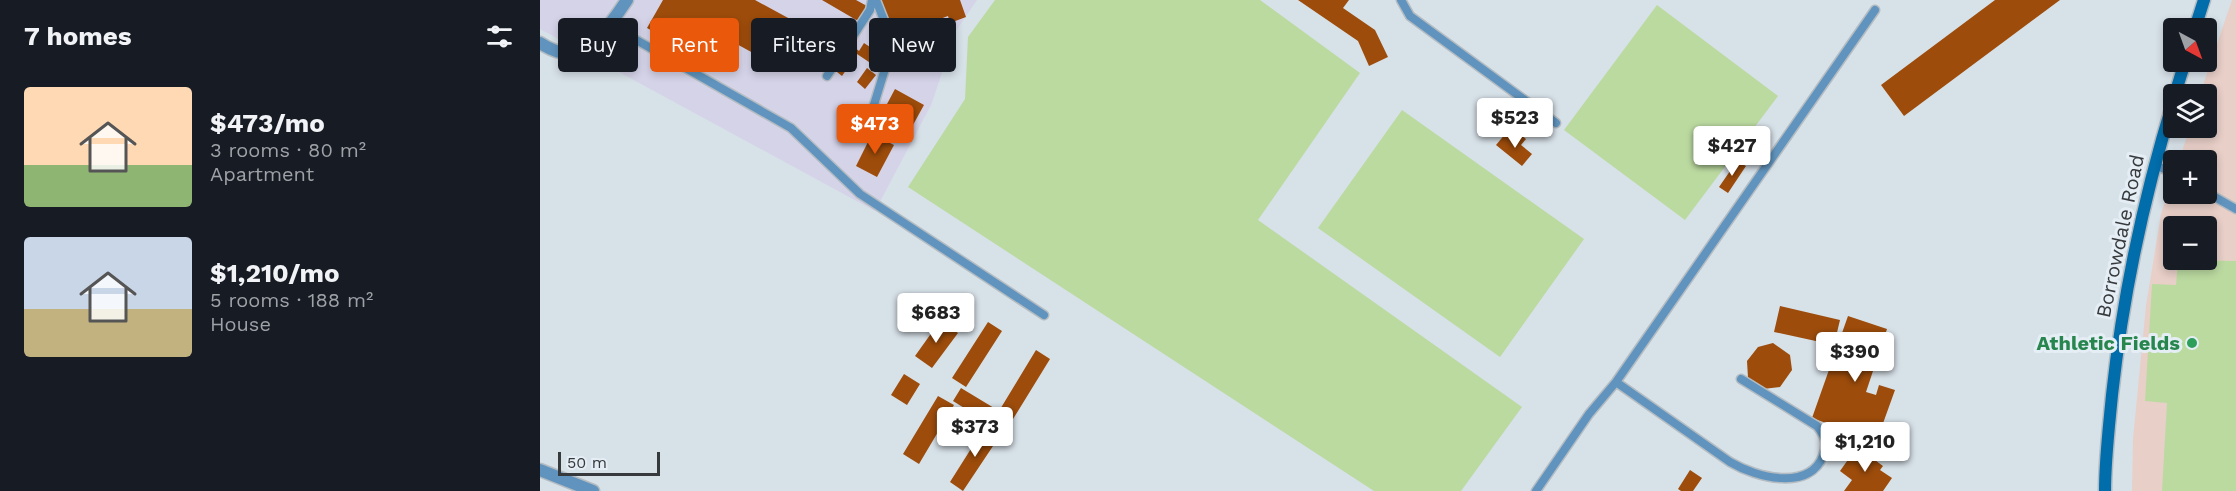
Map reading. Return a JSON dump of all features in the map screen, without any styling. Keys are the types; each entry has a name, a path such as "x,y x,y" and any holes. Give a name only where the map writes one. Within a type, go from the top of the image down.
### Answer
{"main road":[{"path":"2198,18 2204,0"},
{"name":"Borrowdale Road","path":"2105,491 2105,465 2118,340 2140,223 2163,135"}],"street":[{"path":"615,18 627,0"},
{"path":"540,43 558,50"},
{"path":"540,470 593,491"}],"lane":[{"path":"827,76 870,10 874,0"},
{"path":"869,121 892,46 891,38 874,0"},
{"path":"1401,0 1410,16 1556,123"},
{"path":"1536,491 1589,414 1616,382 1875,10"},
{"path":"638,41 790,128 860,194 1044,315"},
{"path":"2154,164 2163,168"},
{"path":"2217,198 2236,209"},
{"path":"1616,382 1730,462 1748,472 1767,478 1794,480 1808,477 1815,472 1825,453 1826,442 1817,426 1741,379"}],"shaded area":[{"path":"540,0 977,0 956,31 956,18 869,18 869,72 942,72 931,105 875,211 619,72 638,72 638,18 558,18 558,39 540,29"},
{"name":"Athletic Fields","path":"2232,0 2236,0 2236,491 2132,491 2133,439 2146,306 2161,214 2164,204 2217,204 2217,150 2182,150 2187,138 2217,138 2217,84 2203,84 2207,72 2217,72 2217,44"}],"green space":[{"path":"995,0 1260,0 1360,73 1258,220 1522,407 1461,491 1374,491 908,187 965,99 968,37"},
{"path":"1657,5 1778,96 1685,220 1564,130"},
{"path":"1402,110 1584,239 1500,357 1318,228"},
{"name":"Athletic Fields","path":"2217,261 2236,261 2236,491 2162,491 2167,403 2145,401 2152,284 2176,285 2177,270 2217,270"}],"building":[{"path":"663,0 755,0 788,18 751,18 751,52 739,45 739,18 653,18"},
{"path":"822,0 856,0 867,6 858,21 857,18 853,18"},
{"path":"878,0 960,0 966,17 956,21 956,18 949,18 948,16 943,18 885,18"},
{"path":"1298,0 1349,0 1343,8 1375,30 1388,57 1369,66 1358,41"},
{"path":"1995,0 2060,0 1904,116 1881,85"},
{"path":"864,43 869,46 869,62 857,54 857,49 859,51"},
{"path":"867,68 869,72 876,75 865,89 857,82"},
{"path":"895,89 924,105 908,134 879,119"},
{"path":"1506,133 1516,141 1521,135 1526,139 1521,145 1532,154 1522,166 1496,145"},
{"path":"872,134 894,145 877,177 856,166"},
{"path":"1737,161 1746,166 1728,193 1719,187"},
{"path":"1780,306 1840,320 1834,345 1774,332"},
{"path":"1848,316 1887,329 1866,392 1876,395 1879,385 1895,390 1877,440 1863,435 1861,439 1844,433 1845,430 1812,418"},
{"path":"940,321 958,333 932,368 915,356"},
{"path":"988,322 1002,331 966,387 952,378"},
{"path":"1773,343 1790,355 1792,370 1780,387 1763,389 1748,378 1747,361 1758,347"},
{"path":"1036,350 1050,359 1013,419 1001,412 993,426 953,401 961,388 999,411"},
{"path":"904,374 920,384 907,405 891,395"},
{"path":"938,396 954,405 919,464 903,454"},
{"path":"986,425 1001,434 963,491 950,482"},
{"path":"1857,447 1883,466 1880,470 1892,478 1883,491 1844,491 1852,480 1840,471"},
{"path":"1690,470 1702,478 1693,491 1681,491 1678,489"}],"place":[{"name":"Athletic Fields","path":"2192,343"}]}
